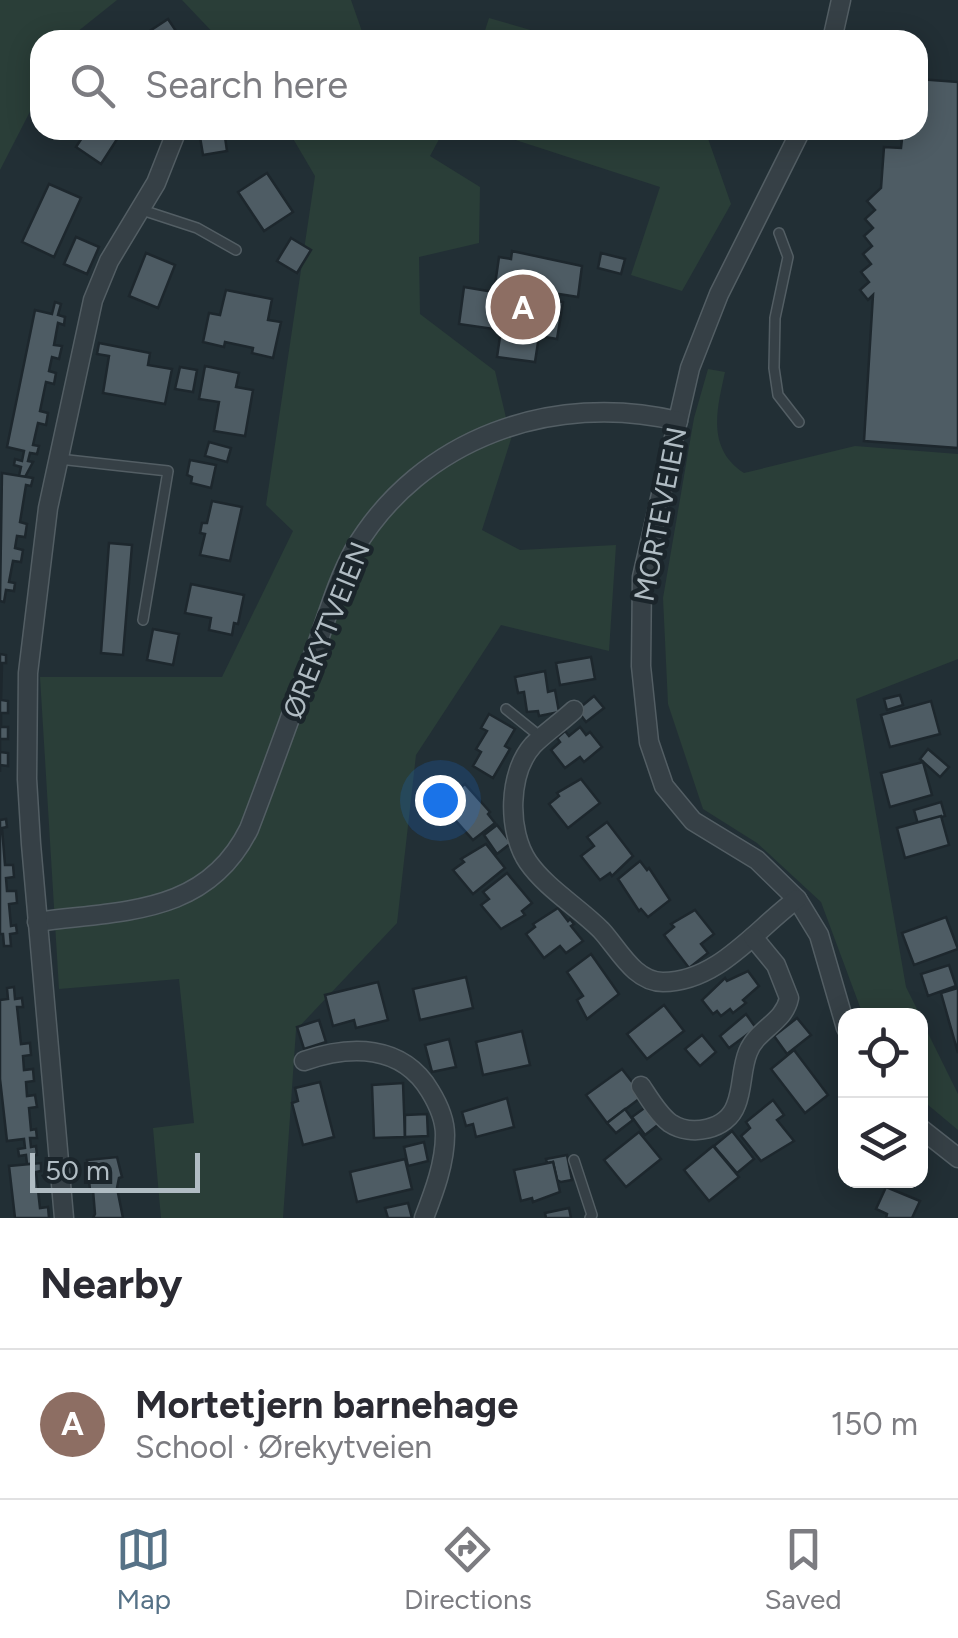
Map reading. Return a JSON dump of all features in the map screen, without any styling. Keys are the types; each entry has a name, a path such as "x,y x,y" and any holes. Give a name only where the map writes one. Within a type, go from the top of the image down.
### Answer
{"street":[{"path":"834,30 841,0"},
{"path":"64,1218 27,779 28,673 48,508 93,300 108,261 142,210 173,140"},
{"name":"MORTEVEIEN","path":"796,140 708,317 690,368 642,577 641,666 652,756 664,786 681,810 770,870 797,899 819,935 840,1008"},
{"name":"ØREKYTVEIEN","path":"37,922 170,900 206,884 230,862 249,829 345,569 379,514 418,476 477,439 544,416 616,411 678,421"},
{"path":"574,710 530,748 513,797 514,817 525,858 601,930 638,975 660,983 693,977 718,964 797,899"},
{"path":"640,1086 664,1118 679,1128 708,1128 727,1119 734,1110 749,1049 780,1018 790,998 776,965 753,937"},
{"path":"304,1060 353,1050 378,1052 405,1064 424,1083 440,1109 445,1139 424,1218"},
{"path":"928,1134 958,1158"}],"lane":[{"path":"142,210 197,228 236,250"},
{"path":"779,232 788,257 776,318 774,368 778,395 800,422"},
{"path":"59,459 168,471 143,620"},
{"path":"506,709 542,738"},
{"path":"574,1160 590,1218"}],"green space":[{"path":"0,0 117,0 80,30 30,30 30,112 0,170"},
{"path":"182,0 351,0 362,30 210,30"},
{"path":"489,18 530,30 485,30"},
{"path":"294,140 439,140 430,156 480,187 479,243 419,257 420,314 495,371 511,439 482,530 520,550 616,545 609,651 501,625 416,755 397,923 296,1030 283,1218 161,1218 153,1128 194,1123 179,979 59,989 40,677 222,677 293,531 266,505 315,176"},
{"path":"516,140 709,140 731,204 682,291 631,275 660,187"},
{"path":"708,369 725,372 717,414 719,440 732,463 744,473 855,446 958,454 958,659 856,699 906,987 916,1008 860,1008 821,902 757,843 703,809 668,704 663,598 694,418"},
{"path":"928,1033 958,1094 958,1130 928,1105"}],"building":[{"path":"168,19 175,30 151,30"},
{"path":"928,80 958,82 958,448 864,441 873,295 868,300 860,290 869,282 861,272 871,264 863,254 872,246 864,236 873,228 865,219 875,210 867,201 881,188 884,147 901,148 902,140 928,140"},
{"path":"81,140 117,140 101,164 76,147"},
{"path":"200,140 225,140 227,151 203,155"},
{"path":"267,173 293,212 264,231 238,192"},
{"path":"49,184 81,198 54,257 22,242"},
{"path":"76,237 99,247 87,274 64,264"},
{"path":"291,238 311,250 297,273 277,261"},
{"path":"512,251 582,266 578,297 546,292 545,300 563,302 557,339 539,336 535,362 497,357 501,330 459,324 464,287 494,292 499,257 511,259"},
{"path":"146,253 175,265 158,308 129,296"},
{"path":"601,253 625,259 621,274 598,268"},
{"path":"226,290 272,299 268,320 281,322 273,358 252,353 253,348 203,342 209,313 220,315"},
{"path":"55,302 61,304 58,315 65,317 64,325 58,323 54,345 62,346 59,359 52,357 49,371 56,373 54,384 46,382 40,411 48,413 46,425 38,423 33,445 39,446 37,454 30,453 28,461 33,462 25,477 19,476 21,467 14,465 15,459 22,461 24,451 7,447 35,310 52,314"},
{"path":"99,343 150,353 148,365 172,369 165,404 103,393 109,356 97,354"},
{"path":"205,366 239,373 236,387 253,390 245,436 214,431 219,402 199,399"},
{"path":"180,367 197,370 193,392 175,389"},
{"path":"209,442 231,448 227,462 205,456"},
{"path":"190,460 216,465 211,488 191,483 192,477 187,475"},
{"path":"2,473 33,478 31,486 26,485 20,522 27,524 25,537 17,536 15,548 23,550 21,562 13,561 9,582 15,583 14,591 6,590 4,602 0,601"},
{"path":"212,501 242,507 230,561 200,555 205,534 200,533 202,523 207,523"},
{"path":"109,543 132,545 123,655 101,653"},
{"path":"191,584 244,595 232,635 209,630 211,618 185,613"},
{"path":"153,629 179,634 173,665 147,660"},
{"path":"0,654 6,655 6,663 2,663 1,700 8,701 8,713 1,713 1,727 8,727 8,739 0,739"},
{"path":"591,657 595,679 560,685 556,663"},
{"path":"545,671 548,692 555,690 559,712 539,716 538,711 527,712 524,692 518,693 515,677"},
{"path":"900,695 903,705 887,710 884,699"},
{"path":"594,696 604,708 586,722 577,710"},
{"path":"931,701 940,734 890,747 881,715"},
{"path":"489,714 515,729 505,746 510,749 493,778 473,766 481,752 476,749 487,731 481,728"},
{"path":"580,727 586,735 590,732 602,747 584,762 580,757 565,768 551,750 565,731 569,736"},
{"path":"928,749 949,767 940,777 920,759"},
{"path":"0,752 8,753 8,766 0,765"},
{"path":"923,762 932,795 890,807 881,773"},
{"path":"581,779 600,803 568,828 549,804 559,796 557,793"},
{"path":"465,784 495,823 473,840 443,801"},
{"path":"941,802 945,816 918,824 914,810"},
{"path":"941,816 949,845 905,858 897,828"},
{"path":"6,819 7,827 2,828 5,865 13,865 14,877 6,878 7,891 16,891 17,903 9,904 11,926 16,925 17,933 10,934 11,946 4,946 0,934 0,820"},
{"path":"607,822 633,856 612,876 610,873 600,880 581,856 594,846 587,837"},
{"path":"497,825 511,843 497,854 484,835"},
{"path":"486,844 505,868 473,894 453,870 464,862 461,859"},
{"path":"640,861 670,900 648,917 639,911 618,879"},
{"path":"507,873 532,903 522,911 525,915 501,929 481,905 489,899 483,892"},
{"path":"558,908 574,924 571,926 583,941 566,953 560,946 544,958 526,934 535,927 533,924"},
{"path":"695,910 714,934 701,944 708,953 689,968 664,935 674,927 671,924"},
{"path":"946,917 958,949 914,965 902,933"},
{"path":"591,954 619,994 587,1019 577,1000 583,996 567,972"},
{"path":"949,965 956,986 928,996 921,974"},
{"path":"748,971 759,986 743,1000 746,1003 733,1013 730,1009 721,1016 717,1011 713,1014 702,1000 725,978 727,981"},
{"path":"466,977 473,1008 420,1020 413,989"},
{"path":"378,982 388,1020 356,1028 354,1020 333,1026 325,995"},
{"path":"14,987 15,999 22,998 23,1007 17,1007 21,1044 30,1043 31,1055 23,1056 24,1070 33,1069 34,1081 26,1082 27,1096 35,1095 37,1107 29,1108 31,1130 36,1129 37,1138 30,1138 31,1147 36,1146 33,1164 27,1164 26,1155 19,1156 18,1149 25,1148 24,1139 7,1141 0,1079 0,1000 8,999 7,988"},
{"path":"958,988 958,1053 941,993"},
{"path":"664,1005 684,1031 647,1059 627,1034"},
{"path":"746,1014 756,1028 729,1048 720,1036"},
{"path":"797,1018 811,1035 787,1054 774,1036"},
{"path":"319,1020 326,1042 304,1049 297,1027"},
{"path":"522,1031 530,1065 483,1075 476,1042"},
{"path":"702,1035 716,1052 700,1066 685,1049"},
{"path":"449,1039 456,1067 432,1072 425,1045"},
{"path":"794,1050 828,1095 805,1113 771,1069"},
{"path":"622,1069 643,1096 607,1123 586,1095"},
{"path":"320,1082 334,1137 303,1145 292,1103 298,1101 295,1088"},
{"path":"403,1083 405,1137 374,1138 372,1085"},
{"path":"507,1098 514,1127 476,1137 473,1124 466,1126 462,1112"},
{"path":"773,1100 784,1115 777,1120 794,1141 761,1161 741,1136 750,1128 746,1122"},
{"path":"650,1104 663,1121 645,1135 632,1117"},
{"path":"625,1109 633,1120 616,1133 607,1123"},
{"path":"427,1114 428,1136 405,1137 405,1115"},
{"path":"732,1131 754,1159 737,1173 714,1146"},
{"path":"639,1132 661,1159 626,1187 604,1160"},
{"path":"424,1142 428,1161 408,1166 404,1147"},
{"path":"713,1146 739,1177 709,1201 684,1170"},
{"path":"567,1155 572,1180 561,1182 553,1162 547,1163 546,1159"},
{"path":"117,1157 122,1177 117,1188 123,1218 93,1218 87,1160"},
{"path":"405,1159 412,1189 357,1202 350,1172"},
{"path":"553,1162 560,1192 533,1202 532,1198 521,1201 514,1170"},
{"path":"41,1163 41,1171 36,1172 40,1208 48,1207 49,1218 15,1218 9,1166"},
{"path":"886,1188 920,1201 912,1218 886,1218 887,1214 876,1209"},
{"path":"408,1203 412,1218 388,1218 385,1208"},
{"path":"569,1208 571,1218 546,1218 545,1213"}],"place":[{"name":"Mortetjern barnehage","path":"523,307"}]}
